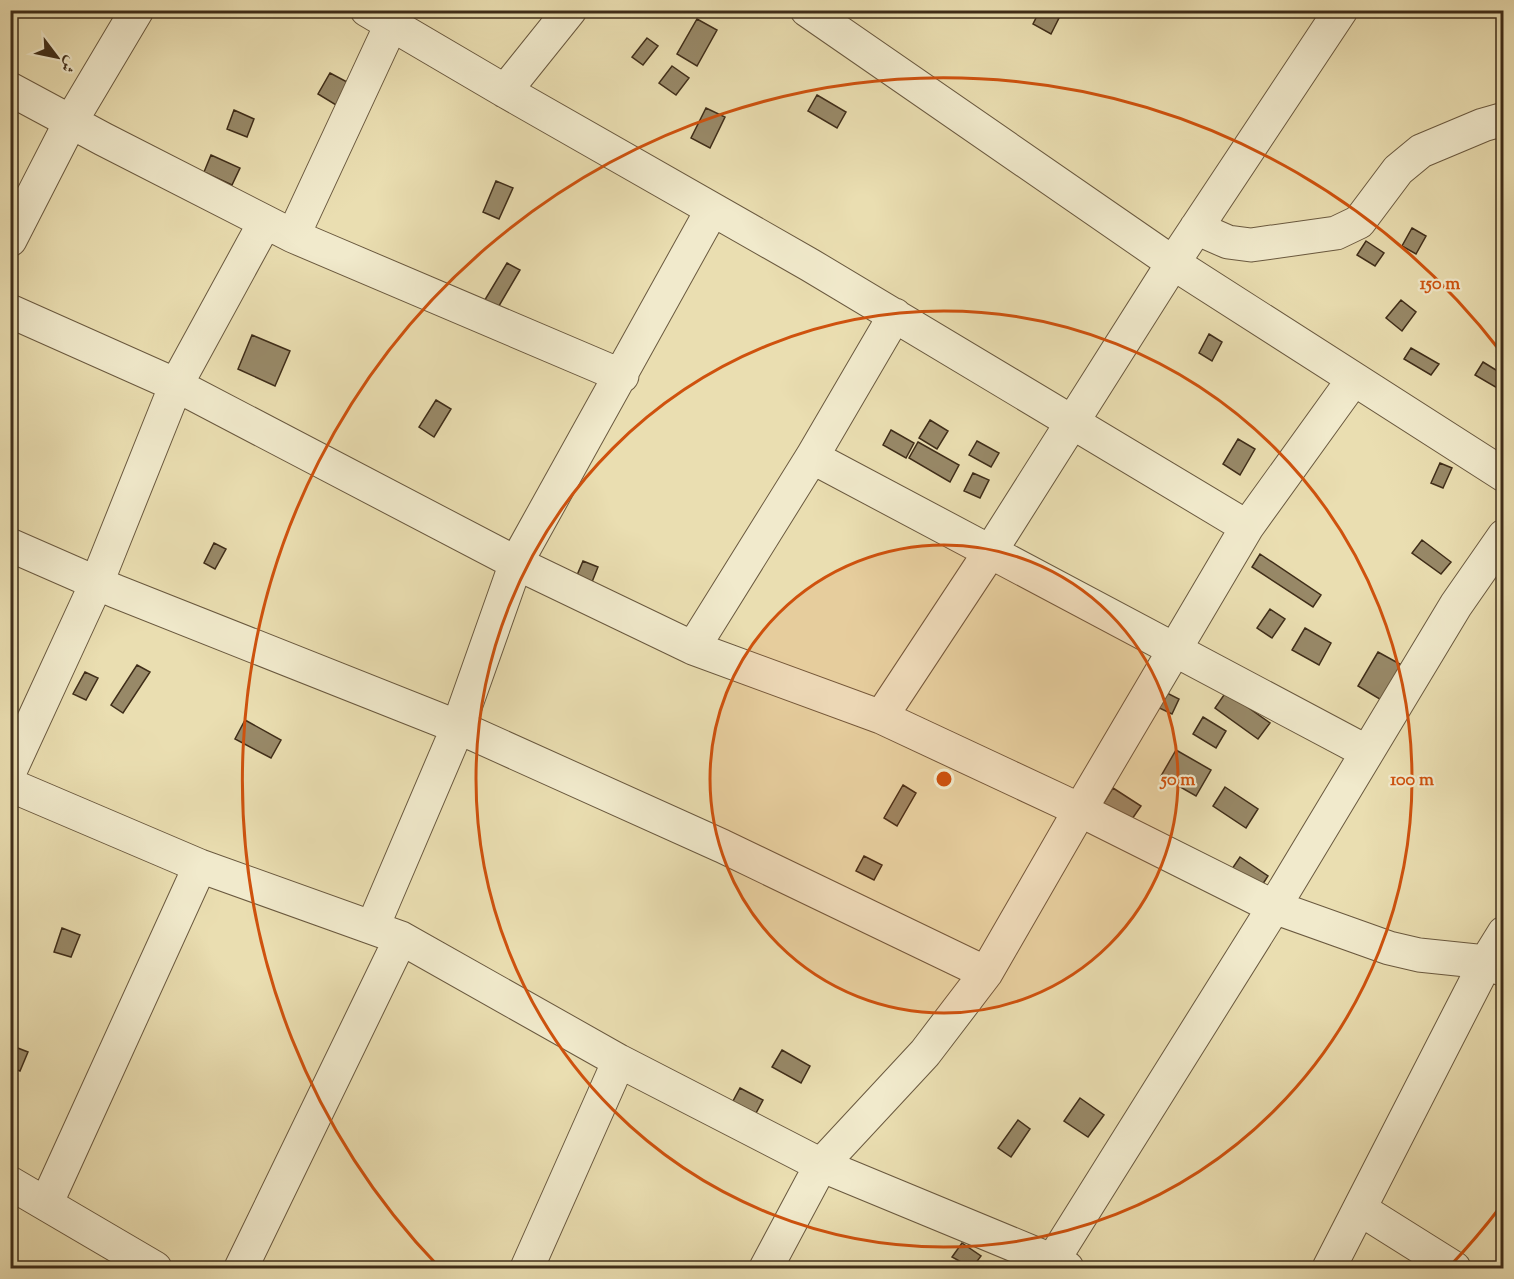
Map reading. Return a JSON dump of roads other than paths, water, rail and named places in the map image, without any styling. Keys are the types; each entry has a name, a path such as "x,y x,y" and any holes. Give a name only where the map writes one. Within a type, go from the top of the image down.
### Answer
{"street":[{"path":"10,240 71,121 137,10"},
{"path":"505,91 570,10"},
{"path":"807,10 1173,263 1503,475"},
{"path":"881,717 990,552 1173,263 1341,11"},
{"path":"10,771 97,582 176,386 279,229 386,15 505,91 895,315 1247,527"},
{"path":"10,89 279,229 622,376"},
{"path":"1196,228 1228,242 1251,245 1336,233 1359,222 1398,170 1421,151 1503,119"},
{"path":"241,1269 387,932 516,563 622,376 712,210"},
{"path":"10,311 176,386 516,563 693,648 881,717 1080,810 1274,907 1389,948 1419,955 1495,966"},
{"path":"693,648 812,457 895,315"},
{"path":"766,1269 821,1165 925,1053 986,973 1247,527 1353,380"},
{"path":"812,457 1367,752"},
{"path":"10,785 200,866 387,932 619,1062 821,1165 1056,1266 1456,605 1503,536"},
{"path":"10,545 115,591 458,727 722,846 986,973"},
{"path":"46,1204 200,866"},
{"path":"1329,1269 1495,966 1503,933"},
{"path":"527,1269 619,1062"},
{"path":"10,1183 155,1269"},
{"path":"1360,1209 1454,1269"}]}
